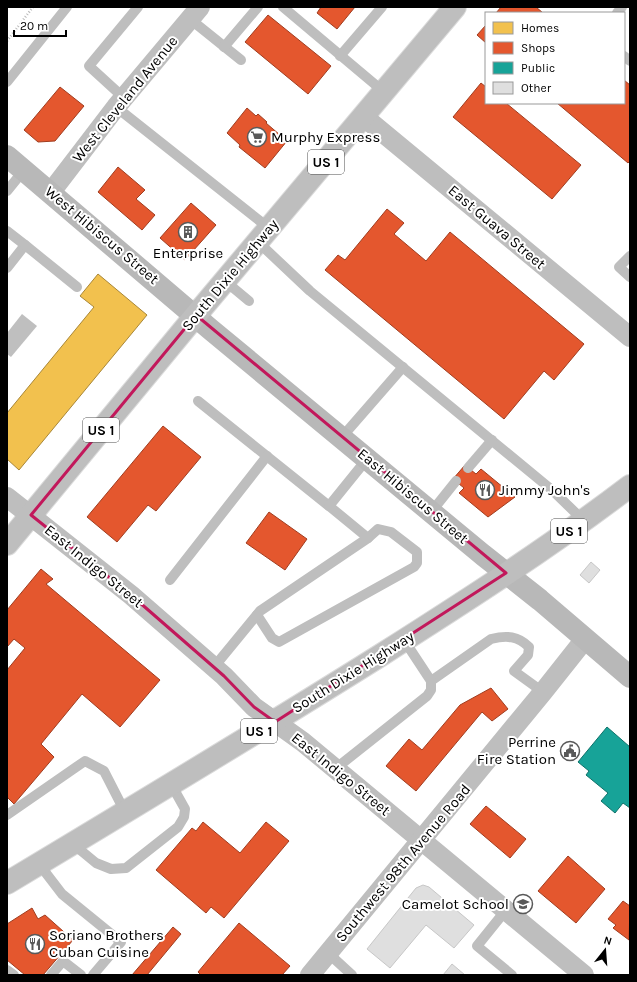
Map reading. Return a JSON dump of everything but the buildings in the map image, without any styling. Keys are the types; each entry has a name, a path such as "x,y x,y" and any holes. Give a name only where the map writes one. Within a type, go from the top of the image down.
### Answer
{"highway":[{"name":"South Dixie Highway","path":"7,544 196,315 455,7"},
{"name":"South Dixie Highway","path":"8,880 73,844 275,722 506,574 584,521 630,486"}],"street":[{"name":"West Cleveland Avenue","path":"51,192 120,103 195,13"},
{"name":"East Guava Street","path":"364,117 630,337"},
{"name":"West Hibiscus Street","path":"7,156 196,315"},
{"name":"East Hibiscus Street","path":"196,315 367,459 432,511 506,574 540,600 630,677"},
{"name":"East Indigo Street","path":"7,497 132,595 214,667 254,707 335,769 584,975"},
{"name":"Southwest 98th Avenue Road","path":"310,975 585,639"}],"lane":[{"path":"7,82 67,7"},
{"path":"138,7 89,66 120,103 264,235 310,292 404,367 552,490 584,521"},
{"path":"224,47 258,7"},
{"path":"283,7 384,92"},
{"path":"340,56 382,7"},
{"path":"195,13 224,47 241,60"},
{"path":"7,191 24,170"},
{"path":"7,231 77,287"},
{"path":"7,268 26,245"},
{"path":"630,256 618,267 630,278"},
{"path":"225,282 249,302"},
{"path":"342,437 404,367"},
{"path":"198,402 368,538"},
{"path":"468,468 492,440"},
{"path":"170,580 267,456"},
{"path":"329,506 367,459"},
{"path":"432,511 456,481"},
{"path":"214,667 257,615 271,603 368,538 378,529 387,530 417,552 417,562 414,567 279,642 272,638 257,615"},
{"path":"431,681 491,639 500,637 516,637 529,647 528,655 514,671 543,692"},
{"path":"335,769 427,696 431,690 431,681 404,640"},
{"path":"7,815 85,761 104,771 125,812"},
{"path":"73,844 96,863 111,869 126,868 178,827 184,817 185,809 171,784"},
{"path":"39,864 62,894 121,942 93,975"},
{"path":"506,910 477,946 512,975"},
{"path":"328,953 352,975"},
{"path":"51,975 63,961 81,975"},
{"path":"7,970 14,975"}],"path":[{"path":"7,41 33,7"}],"highlighted area":[{"path":"196,315 506,573 275,722 254,707 224,676 131,595 31,515"}],"shaded area":[{"path":"22,314 37,326 11,357 7,354 7,333"}],"place":[{"name":"Murphy Express","path":"257,137"},
{"name":"Enterprise","path":"188,232"},
{"name":"Jimmy John's","path":"485,490"},
{"name":"Perrine Fire Station","path":"570,751"},
{"name":"Camelot School","path":"523,904"},
{"name":"Soriano Brothers Cuban Cuisine","path":"35,944"}]}
